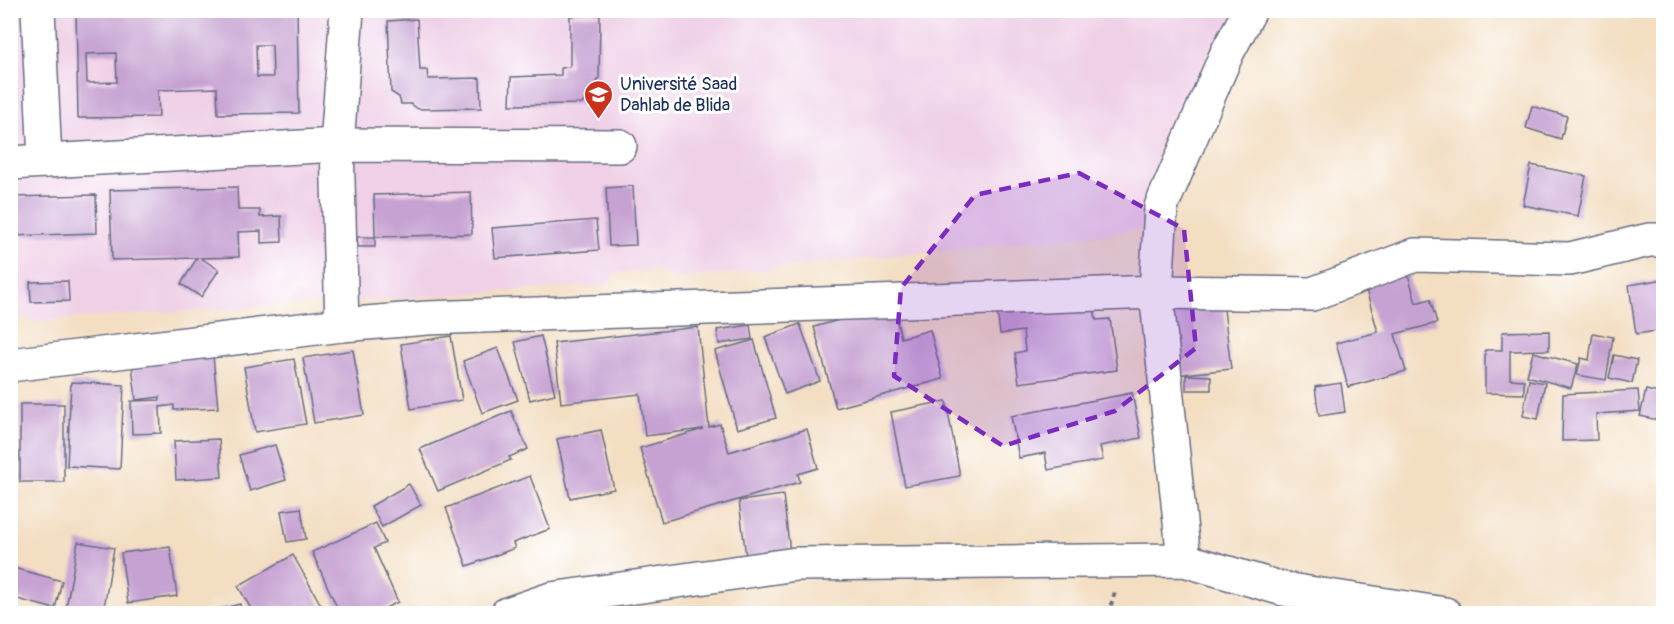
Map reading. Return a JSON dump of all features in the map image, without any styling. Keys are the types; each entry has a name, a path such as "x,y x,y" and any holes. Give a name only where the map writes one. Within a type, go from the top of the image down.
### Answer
{"street":[{"path":"38,10 45,161"},
{"path":"342,325 337,145 348,10"},
{"path":"1184,560 1156,292 1161,207 1227,53 1250,10"},
{"path":"10,163 337,145 620,146"},
{"path":"10,365 342,325 427,318 1156,292 1312,294 1415,255 1570,259 1649,240 1664,240"},
{"path":"507,614 551,599 796,564 1184,560 1283,589 1445,614"}],"highlighted area":[{"path":"1079,173 1184,229 1196,348 1115,411 1003,446 894,376 901,288 975,195"}],"shaded area":[{"name":"Université Saad Dahlab de Blida","path":"10,11 1237,11 1139,230 674,279 659,270 615,273 607,285 33,321 11,312"}],"building":[{"path":"76,10 297,10 299,113 218,114 217,88 158,90 159,117 78,118","holes":["256,45 272,45 273,77 257,77","116,53 117,82 87,83 86,54"]},
{"path":"600,15 599,78 595,85 594,95 587,96 582,104 510,105 511,77 561,75 561,68 570,67 570,16"},
{"path":"417,19 420,70 427,70 428,79 480,78 481,108 418,109 411,104 401,104 399,97 391,92 388,21"},
{"path":"1532,106 1567,116 1561,139 1526,128"},
{"path":"1531,165 1586,176 1578,216 1523,205"},
{"path":"633,186 636,245 609,246 606,188"},
{"path":"237,187 238,210 260,210 260,217 281,216 282,242 261,243 261,231 238,232 239,257 201,258 219,270 201,297 181,284 197,258 112,260 110,190"},
{"path":"471,192 472,234 375,237 374,195"},
{"path":"96,195 97,233 11,236 10,197"},
{"path":"596,220 599,250 495,258 492,228"},
{"path":"357,237 375,237 375,247 358,247"},
{"path":"1408,274 1416,303 1430,299 1437,323 1395,334 1406,371 1348,387 1336,343 1378,332 1365,286"},
{"path":"1664,279 1664,330 1636,334 1629,285"},
{"path":"68,281 69,301 31,302 30,282"},
{"path":"1222,292 1231,369 1157,377 1148,301"},
{"path":"1093,298 1096,320 1110,319 1117,370 1019,383 1015,353 1025,351 1023,331 1000,334 997,310"},
{"path":"893,305 901,338 930,330 943,379 836,408 814,327"},
{"path":"800,324 820,381 785,394 765,337"},
{"path":"750,325 752,339 719,344 717,330"},
{"path":"698,327 709,427 720,424 729,452 807,429 818,468 798,474 800,482 662,522 640,448 703,429 645,436 640,394 561,403 554,343"},
{"path":"1549,331 1549,350 1510,351 1510,379 1524,380 1524,394 1485,393 1485,350 1502,350 1502,332"},
{"path":"1593,333 1613,337 1606,380 1577,375 1581,358 1589,360"},
{"path":"451,336 462,400 411,409 401,344"},
{"path":"541,336 555,394 530,400 515,342"},
{"path":"754,340 776,418 737,429 715,351"},
{"path":"498,348 518,400 482,413 463,361"},
{"path":"353,350 364,415 314,423 303,358"},
{"path":"1533,352 1578,364 1571,388 1527,376"},
{"path":"1614,355 1637,360 1632,383 1609,378"},
{"path":"213,356 218,408 174,410 174,405 160,407 161,433 132,434 131,401 160,400 160,397 136,400 132,364"},
{"path":"294,359 306,424 255,432 244,367"},
{"path":"1186,375 1211,376 1211,390 1186,390"},
{"path":"1529,380 1545,383 1538,419 1523,416"},
{"path":"71,382 124,385 120,469 67,466"},
{"path":"1341,383 1345,412 1319,416 1315,387"},
{"path":"1638,390 1640,411 1596,414 1597,440 1562,441 1563,394"},
{"path":"1646,390 1663,394 1658,420 1640,416"},
{"path":"1132,393 1141,438 1100,446 1103,460 1048,470 1045,453 1019,458 1011,416"},
{"path":"946,401 960,476 905,486 891,412"},
{"path":"20,404 64,404 64,482 20,482"},
{"path":"511,411 528,449 509,457 511,460 438,491 420,449"},
{"path":"601,430 614,489 570,498 557,439"},
{"path":"219,439 222,477 176,480 174,441"},
{"path":"275,445 286,480 250,491 239,455"},
{"path":"530,476 550,529 513,543 515,548 467,566 446,508"},
{"path":"409,484 421,505 382,527 371,506"},
{"path":"783,495 790,552 746,557 739,501"},
{"path":"301,508 306,539 287,542 281,511"},
{"path":"376,523 385,543 374,548 398,602 373,614 340,614 312,552"},
{"path":"78,542 114,548 103,614 66,608"},
{"path":"170,547 177,596 128,603 121,553"},
{"path":"293,555 326,614 254,614 238,586"},
{"path":"10,567 62,581 55,609 10,597"},
{"path":"240,604 242,614 206,614 206,613"}],"place":[{"name":"Université Saad Dahlab de Blida","path":"599,120"}]}
